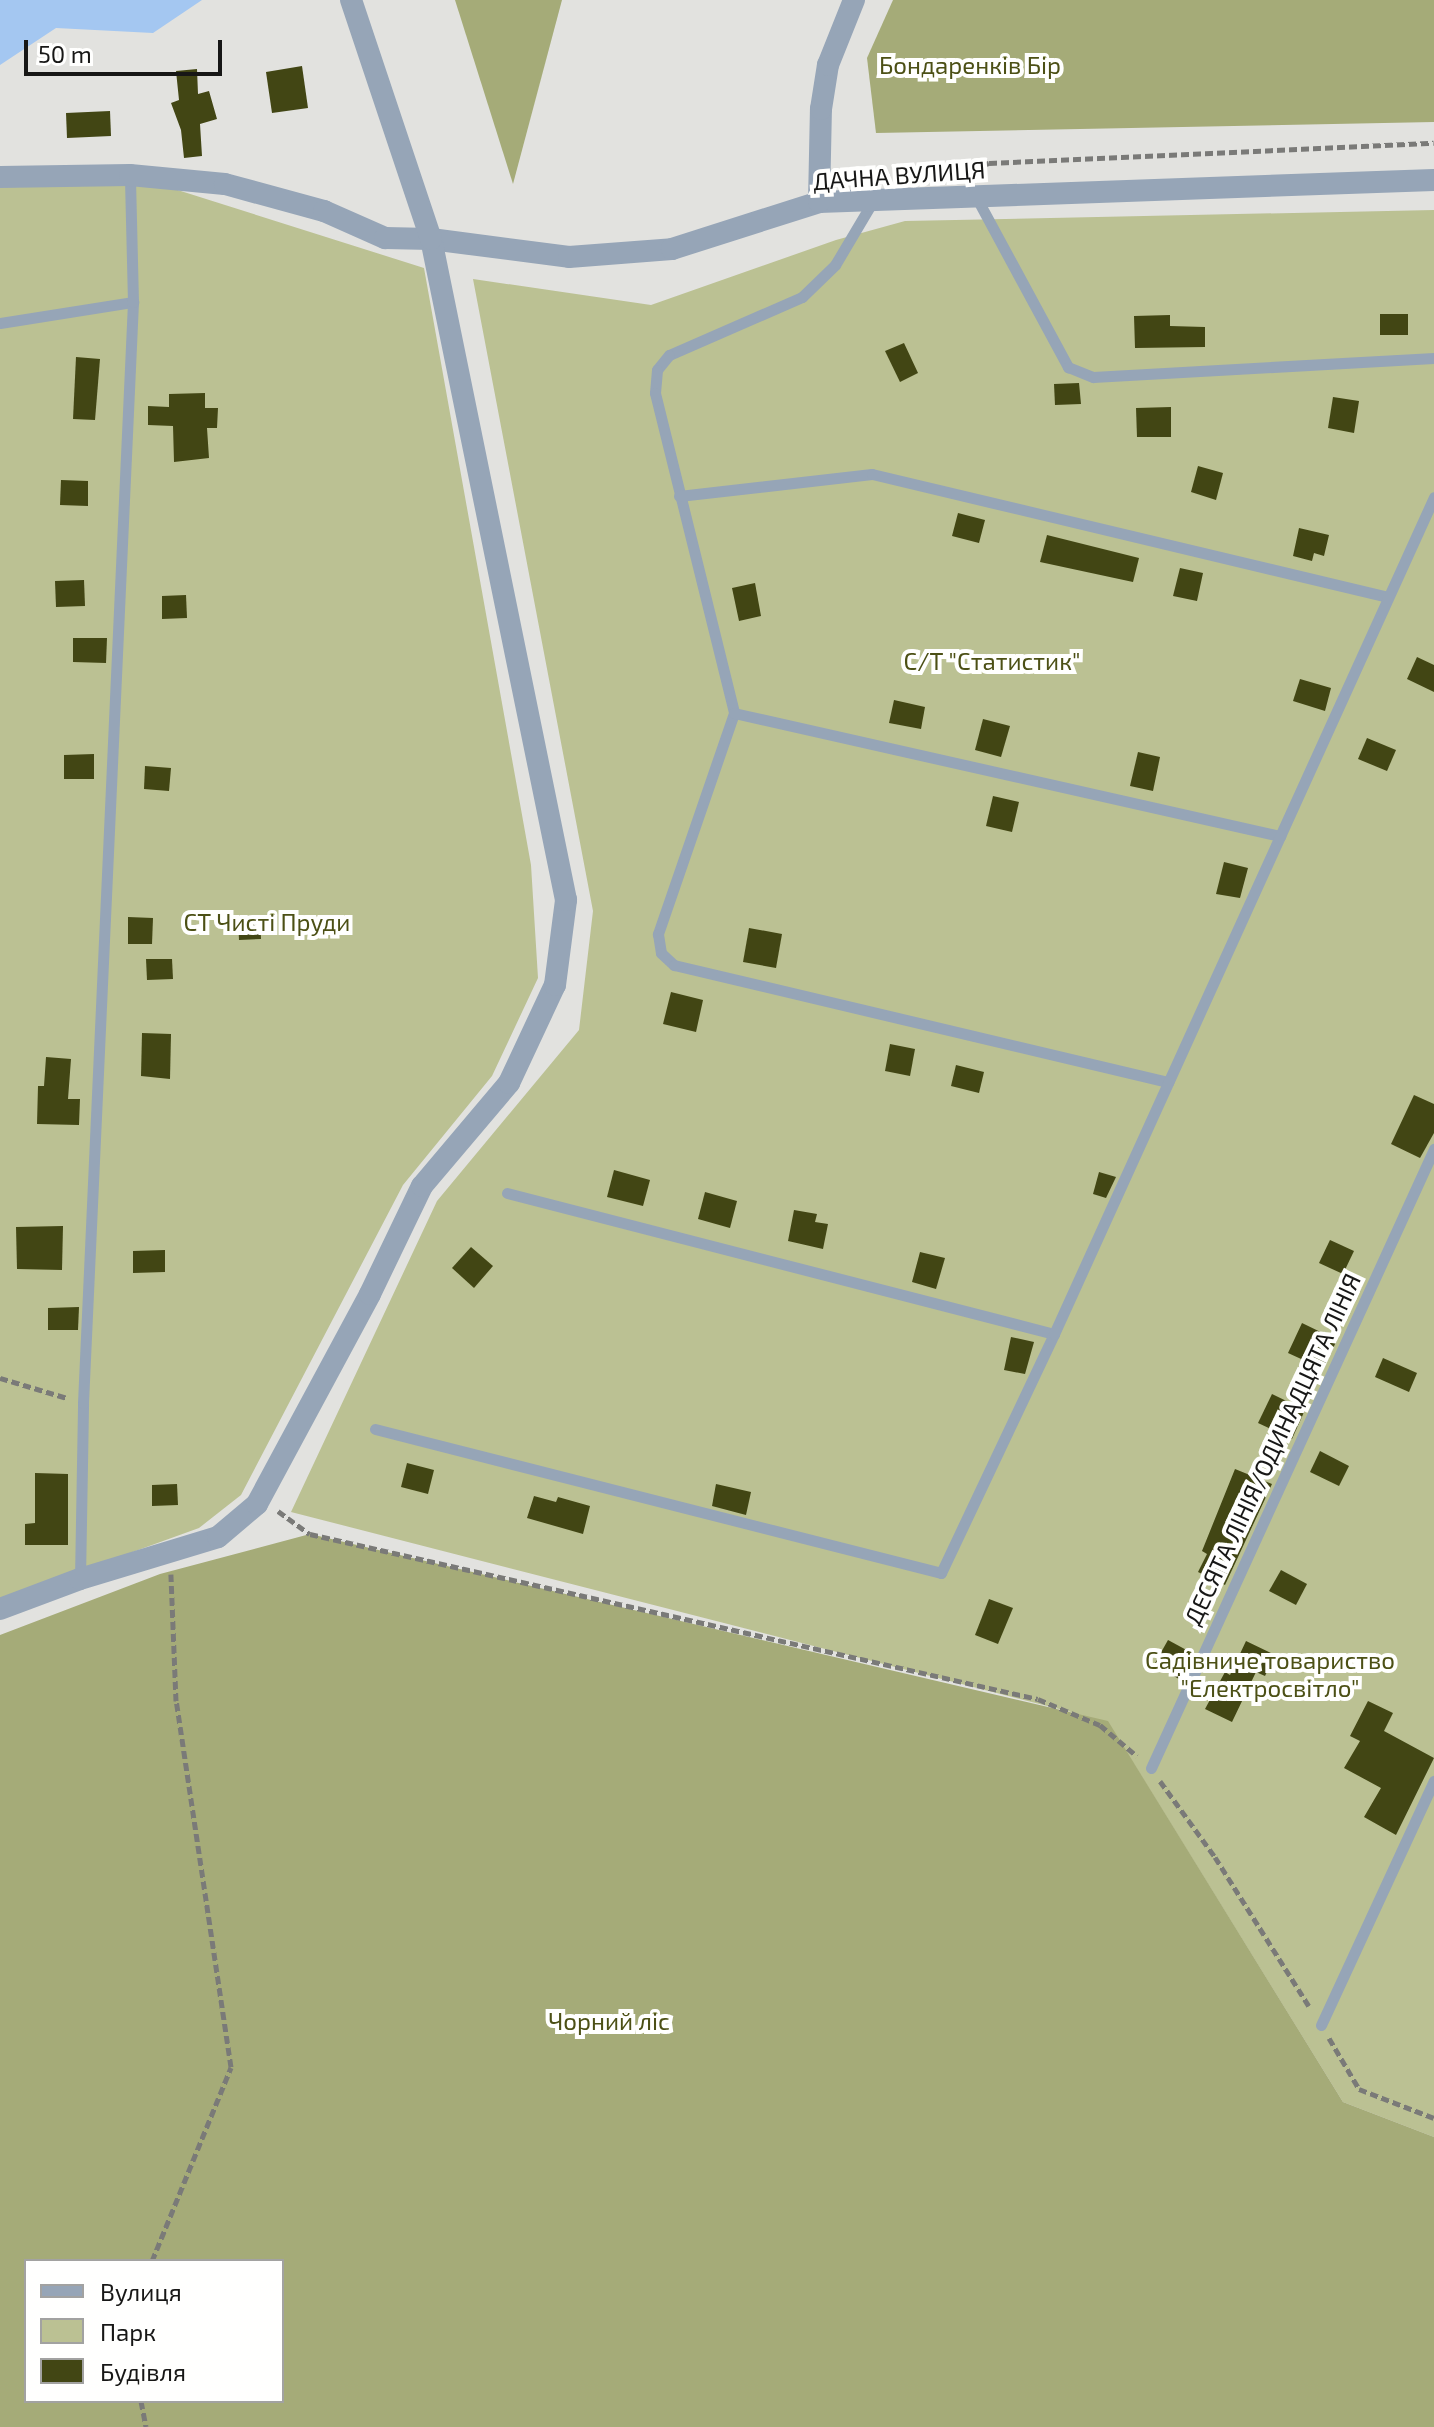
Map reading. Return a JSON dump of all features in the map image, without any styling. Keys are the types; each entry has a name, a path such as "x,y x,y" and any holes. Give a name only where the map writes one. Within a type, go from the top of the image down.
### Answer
{"street":[{"path":"0,1609 80,1579 171,1554 218,1537 261,1498 370,1294 422,1186 509,1083 555,985 566,900 431,239 351,0"},
{"path":"819,202 821,109 828,65 854,0"},
{"name":"ДАЧНА ВУЛИЦЯ","path":"0,177 130,175 225,184 324,211 385,238 431,239 569,257 672,249 819,202 876,197 1434,180"}],"lane":[{"path":"80,1579 83,1403 133,302 130,175"},
{"path":"975,194 1068,367 1093,377 1434,358"},
{"path":"876,197 835,265 802,297 669,355 657,370 655,393 734,713 658,934 661,953 674,965 1168,1082"},
{"path":"0,323 133,302"},
{"path":"679,496 872,474 1388,597"},
{"path":"375,1429 941,1573 1054,1334 1434,497"},
{"path":"734,713 1280,836"},
{"name":"ДЕСЯТА ЛІНІЯ/ОДИНАДЦЯТА ЛІНІЯ","path":"1151,1768 1434,1149"},
{"path":"507,1193 1054,1334"},
{"path":"1321,2025 1434,1781"}],"path":[{"path":"946,176 989,163 1434,143"},
{"path":"0,1378 83,1403"},
{"path":"261,1498 310,1534 1038,1699 1100,1725 1151,1768 1215,1857 1359,2089 1434,2118"},
{"path":"153,2259 231,2067 176,1701 171,1554"},
{"path":"141,2403 146,2427"}],"green space":[{"path":"455,0 562,0 513,184"},
{"name":"Бондаренків Бір","path":"893,0 1434,0 1434,122 876,133 867,58"},
{"name":"СТ Чисті Пруди","path":"0,174 130,175 424,268 531,865 538,978 492,1076 403,1185 241,1495 199,1528 0,1600"},
{"name":"С/Т \"Статистик\"","path":"1434,210 1434,2137 1343,2102 1134,1764 1071,1712 291,1512 437,1201 579,1030 593,911 473,279 651,305 836,240 905,221"},
{"name":"Чорний ліс","path":"310,1534 1108,1721 1343,2102 1434,2137 1434,2427 0,2427 0,1635 160,1574"}],"water":[{"path":"0,0 202,0 153,33 56,28 0,65"}],"building":[{"path":"302,66 308,108 272,113 266,72"},
{"path":"197,69 198,94 209,91 217,119 200,124 202,156 184,158 181,130 171,103 179,100 176,71"},
{"path":"110,111 111,136 67,138 66,113"},
{"path":"1380,314 1408,314 1408,335 1380,335"},
{"path":"1170,315 1170,326 1205,327 1205,347 1135,348 1134,316"},
{"path":"904,343 918,373 900,382 885,351"},
{"path":"76,357 100,359 95,420 73,419"},
{"path":"1079,383 1081,404 1055,405 1054,384"},
{"path":"205,393 205,408 218,408 217,428 207,428 209,458 174,462 173,426 148,425 148,406 169,407 169,394"},
{"path":"1333,397 1359,401 1354,433 1328,428"},
{"path":"1171,407 1171,437 1137,437 1136,408"},
{"path":"1198,466 1223,473 1216,500 1191,492"},
{"path":"61,480 88,481 88,506 60,505"},
{"path":"958,513 985,520 979,543 952,536"},
{"path":"1299,528 1329,535 1324,556 1314,553 1312,561 1293,556"},
{"path":"1047,535 1139,558 1133,582 1040,562"},
{"path":"1180,568 1203,573 1197,601 1173,596"},
{"path":"84,580 85,606 56,607 55,581"},
{"path":"755,583 761,616 739,621 732,588"},
{"path":"186,595 187,618 162,619 162,596"},
{"path":"73,638 107,638 106,663 73,662"},
{"path":"1417,657 1434,665 1434,692 1407,679"},
{"path":"1300,679 1331,688 1325,711 1293,701"},
{"path":"894,700 925,707 921,729 889,723"},
{"path":"983,719 1010,726 1001,757 975,750"},
{"path":"1367,738 1396,750 1387,771 1358,759"},
{"path":"1138,752 1160,757 1153,791 1130,786"},
{"path":"94,754 94,779 64,779 64,755"},
{"path":"145,766 171,768 169,791 144,789"},
{"path":"993,796 1019,802 1012,832 986,826"},
{"path":"1224,862 1248,868 1240,898 1216,894"},
{"path":"260,916 261,939 239,940 238,917"},
{"path":"128,917 153,918 152,944 128,944"},
{"path":"749,928 782,934 776,968 743,962"},
{"path":"146,959 172,959 173,979 147,980"},
{"path":"671,992 703,1000 696,1032 663,1024"},
{"path":"142,1033 171,1034 170,1079 141,1076"},
{"path":"890,1044 915,1049 910,1076 885,1071"},
{"path":"46,1057 71,1059 68,1099 80,1099 79,1125 37,1124 38,1086 44,1086"},
{"path":"956,1065 984,1072 979,1093 951,1086"},
{"path":"1414,1095 1434,1104 1434,1133 1420,1158 1391,1144"},
{"path":"614,1170 650,1180 643,1206 607,1197"},
{"path":"1099,1172 1116,1177 1106,1198 1093,1194"},
{"path":"705,1192 737,1201 730,1228 698,1219"},
{"path":"794,1210 817,1214 815,1222 828,1224 823,1249 788,1241"},
{"path":"63,1226 62,1270 17,1269 16,1227"},
{"path":"1330,1240 1354,1251 1343,1274 1319,1263"},
{"path":"471,1247 493,1266 474,1288 452,1268"},
{"path":"165,1250 165,1272 133,1273 133,1251"},
{"path":"920,1252 945,1258 936,1289 912,1282"},
{"path":"79,1307 78,1330 48,1330 48,1308"},
{"path":"1302,1323 1337,1340 1323,1369 1288,1353"},
{"path":"1011,1337 1034,1342 1025,1374 1004,1370"},
{"path":"1383,1358 1417,1373 1409,1392 1375,1377"},
{"path":"1272,1394 1305,1410 1292,1439 1258,1423"},
{"path":"1320,1451 1349,1466 1339,1486 1310,1472"},
{"path":"407,1463 434,1470 428,1494 401,1487"},
{"path":"1235,1469 1272,1484 1225,1585 1198,1572 1207,1554 1202,1551"},
{"path":"35,1473 68,1474 68,1545 25,1545 25,1524 35,1523"},
{"path":"177,1484 178,1505 152,1506 152,1485"},
{"path":"716,1484 751,1492 746,1515 712,1506"},
{"path":"534,1496 556,1502 558,1497 590,1506 583,1534 527,1518"},
{"path":"1281,1570 1307,1584 1296,1605 1269,1591"},
{"path":"989,1599 1013,1608 998,1644 975,1635"},
{"path":"1168,1640 1192,1653 1179,1679 1154,1665"},
{"path":"1246,1641 1275,1655 1265,1676 1256,1672 1232,1722 1205,1709 1225,1672 1230,1675"},
{"path":"1368,1701 1393,1713 1384,1731 1434,1758 1396,1835 1364,1817 1381,1788 1344,1768 1360,1741 1350,1736"}],"park label":[{"name":"Садівниче товариство \"Електросвітло\"","path":"1270,1674"}]}
